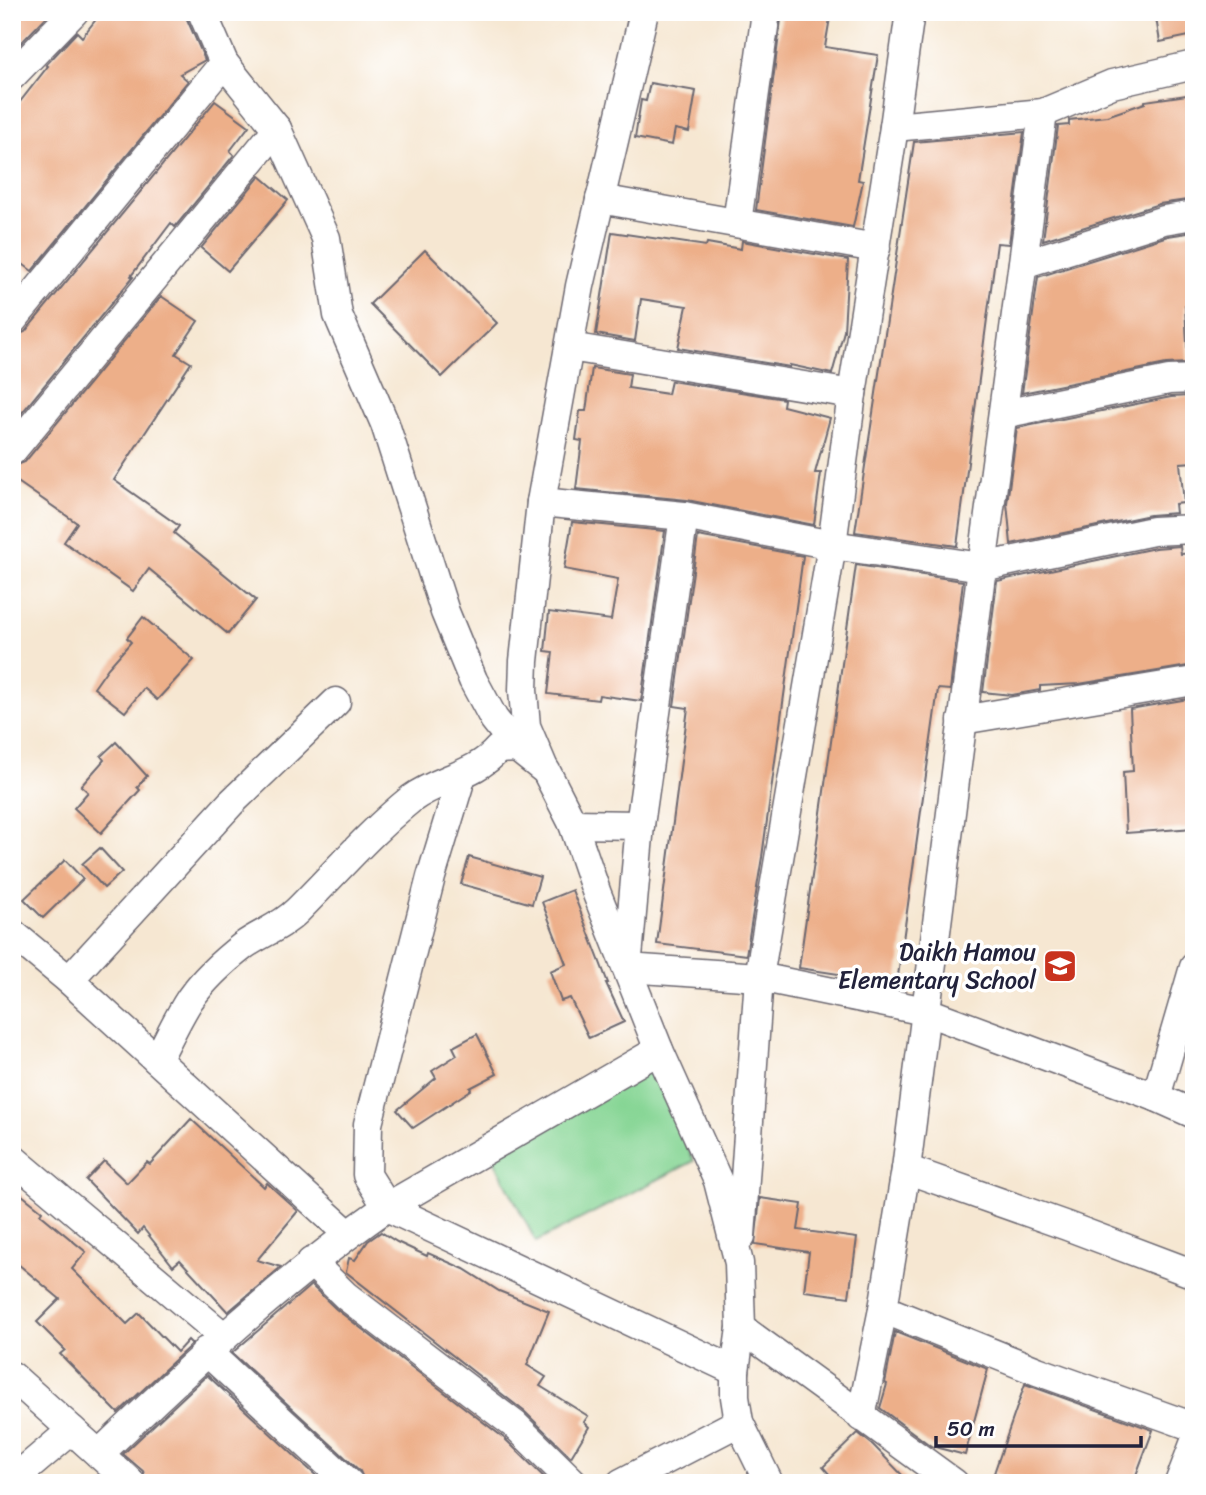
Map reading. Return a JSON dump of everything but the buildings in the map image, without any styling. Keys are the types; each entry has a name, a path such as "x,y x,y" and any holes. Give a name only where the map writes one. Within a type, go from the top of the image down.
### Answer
{"street":[{"path":"12,76 74,12"},
{"path":"202,12 225,63 276,129 326,238 338,315 385,424 445,612 473,680 494,719 517,748 546,771"},
{"path":"644,12 580,286 541,502 523,690 526,726 573,824 659,1050 718,1181 739,1263"},
{"path":"737,223 766,12"},
{"path":"769,1483 739,1422 735,1396 735,1371 741,1328 739,1263 759,976 832,545 909,12"},
{"path":"12,321 225,63"},
{"path":"894,127 1043,113 1112,83 1194,65"},
{"path":"862,1418 906,1169 962,720 1043,113"},
{"path":"12,451 276,129"},
{"path":"600,200 876,248"},
{"path":"1023,264 1164,220 1194,215"},
{"path":"570,347 852,394"},
{"path":"1003,414 1169,380 1194,379"},
{"path":"541,502 684,516 832,545 982,567 1153,531 1194,529"},
{"path":"627,968 640,825 684,516"},
{"path":"962,720 1194,681"},
{"path":"69,980 231,803 336,702"},
{"path":"158,1060 191,998 223,963 243,946 278,927 296,912 374,830 414,797 436,784 462,775 489,760 498,750 517,748"},
{"path":"462,775 431,877 368,1125 367,1175 387,1207 735,1371"},
{"path":"573,824 640,825"},
{"path":"12,933 69,980 348,1234"},
{"path":"1156,1097 1194,967"},
{"path":"627,968 759,976 925,1011 1156,1097 1194,1114"},
{"path":"99,1454 215,1344 348,1234 387,1207 659,1050"},
{"path":"12,1158 215,1344 349,1483"},
{"path":"906,1169 1194,1274"},
{"path":"311,1262 346,1296 515,1425 574,1483"},
{"path":"883,1309 1038,1371 1194,1427"},
{"path":"741,1328 954,1483"},
{"path":"12,1376 131,1483"},
{"path":"621,1483 739,1422"},
{"path":"12,1480 72,1430"},
{"path":"1179,1483 1194,1444"}],"green space":[{"path":"650,1066 694,1161 536,1242 489,1150"}],"place":[{"name":"Daikh Hamou Elementary School","path":"1060,966"}]}
